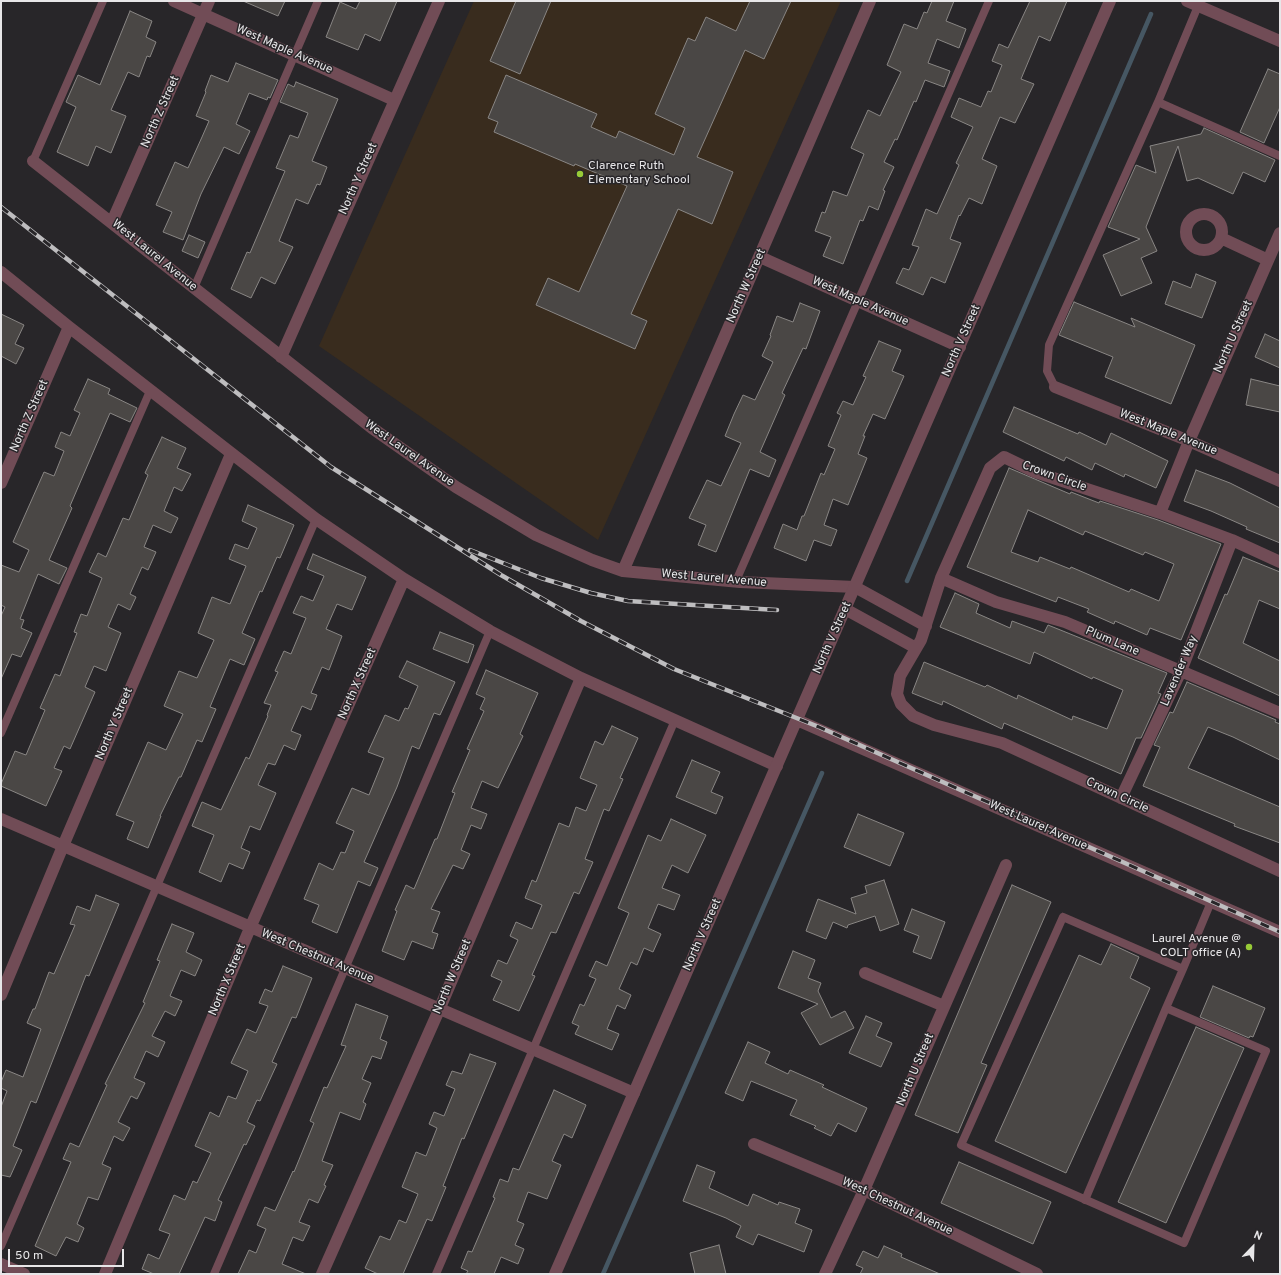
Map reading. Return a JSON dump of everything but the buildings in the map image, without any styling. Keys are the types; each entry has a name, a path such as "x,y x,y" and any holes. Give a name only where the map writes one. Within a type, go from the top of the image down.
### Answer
{"street":[{"name":"West Maple Avenue","path":"174,1 394,100"},
{"name":"North Z Street","path":"112,222 209,1"},
{"name":"North Y Street","path":"281,357 438,1"},
{"name":"North W Street","path":"623,571 870,1"},
{"name":"North V Street","path":"555,1274 1110,1"},
{"path":"1193,3 1280,41"},
{"name":"West Laurel Avenue","path":"33,162 112,222 372,428 456,487 536,535 592,560 623,571 736,581 855,587"},
{"name":"North U Street","path":"1160,513 1189,441 1280,233"},
{"path":"1221,238 1268,260"},
{"name":"West Maple Avenue","path":"760,257 960,347"},
{"path":"1,272 69,327 316,519 404,579 490,631 581,678 777,766"},
{"name":"North Z Street","path":"1,483 69,327"},
{"name":"West Maple Avenue","path":"1054,387 1189,441 1280,481"},
{"name":"North Y Street","path":"1,995 63,846 231,454"},
{"name":"Crown Circle","path":"1280,562 1232,540 1160,513 1035,472 1004,457 990,468 941,578 926,626 916,648 900,676 897,694 901,704 913,716 934,726 1002,743 1280,871"},
{"name":"Lavender Way","path":"1121,798 1181,671 1232,540"},
{"name":"Plum Lane","path":"941,578 996,602 1065,622 1280,713"},
{"name":"North X Street","path":"104,1274 250,928 404,579"},
{"path":"855,587 926,626"},
{"path":"845,609 916,648"},
{"name":"North W Street","path":"322,1274 439,1010 581,678"},
{"name":"West Laurel Avenue","path":"797,720 1280,932"},
{"name":"West Chestnut Avenue","path":"1,819 634,1094"},
{"name":"North U Street","path":"825,1274 864,1190 1006,865"},
{"path":"865,972 944,1006"},
{"name":"West Chestnut Avenue","path":"754,1144 864,1190 1037,1274"},
{"path":"1,1264 24,1274"}],"lane":[{"path":"33,162 103,1"},
{"path":"194,288 318,1"},
{"path":"736,581 989,1"},
{"path":"1054,387 1047,371 1049,345 1158,102 1193,3"},
{"path":"1158,102 1280,156"},
{"path":"1,733 150,390"},
{"path":"1,1246 316,519"},
{"path":"214,1274 490,631"},
{"path":"436,1274 534,1050 674,720"},
{"path":"1085,1200 1211,902"},
{"path":"1166,1008 1266,1051 1184,1243 961,1145 1063,917 1183,969"}],"shaded area":[{"name":"Clarence Ruth Elementary School","path":"474,1 841,1 598,540 319,346"}],"waterway":[{"path":"907,581 1151,14"},
{"path":"603,1274 822,773"}],"railway":[{"path":"1,207 331,467 501,575 581,621 674,669 819,727 1280,932"},
{"path":"470,550 541,578 591,593 628,601 777,610"}],"place":[{"name":"Clarence Ruth Elementary School","path":"580,174"},
{"name":"Laurel Avenue @ COLT office (A)","path":"1249,947"}]}
